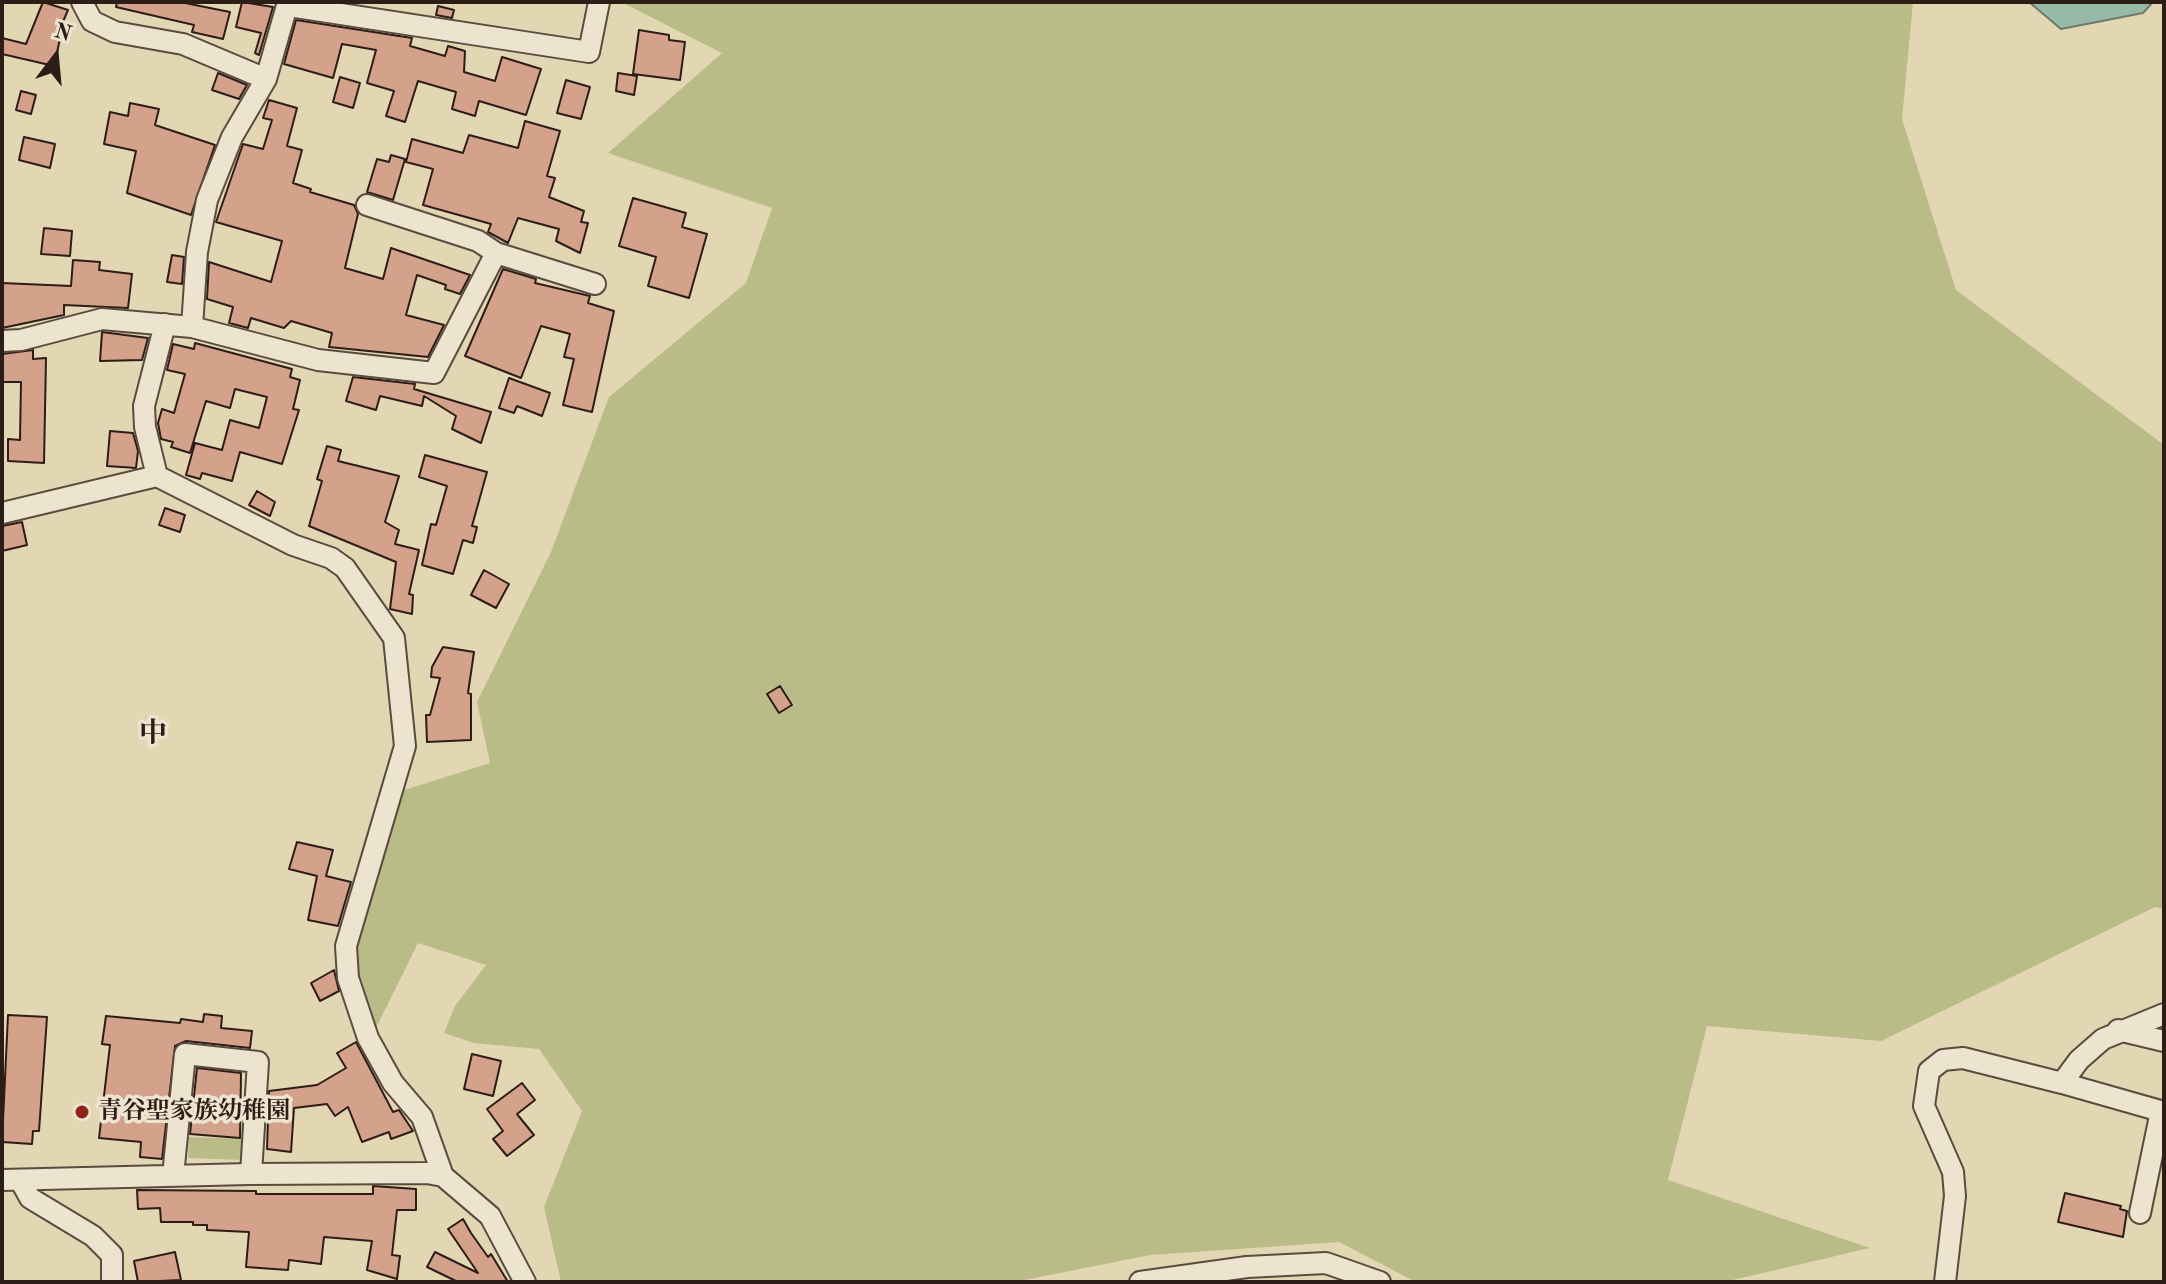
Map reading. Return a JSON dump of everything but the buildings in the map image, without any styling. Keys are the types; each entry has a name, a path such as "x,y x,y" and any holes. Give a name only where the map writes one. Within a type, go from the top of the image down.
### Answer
{"street":[{"path":"82,2 92,21 115,32 183,44 266,79"},
{"path":"192,327 197,252 207,200 232,137 266,79 288,4 589,52 599,2"},
{"path":"367,205 478,241 496,253 595,284"},
{"path":"2,341 21,340 102,319 192,327 318,360 434,373 496,253"},
{"path":"157,476 145,427 144,406 165,324"},
{"path":"2,513 157,476 280,539 331,558 345,568 394,638 405,746 346,946 348,978 368,1038 393,1083 422,1117 443,1176"},
{"path":"2062,1083 2079,1060 2118,1030 2164,1014"},
{"path":"2118,1030 2164,1041"},
{"path":"173,1176 185,1054 258,1062 251,1174"},
{"path":"1945,1282 1955,1196 1953,1172 1924,1106 1929,1071 1943,1060 1963,1058 2162,1112 2140,1213"},
{"path":"11,1180 52,1176 251,1174 427,1173 443,1176 490,1216 525,1282"},
{"path":"11,1180 30,1198 93,1236 112,1255 112,1282"},
{"path":"1140,1282 1247,1267 1326,1263 1380,1282"}],"shaded area":[{"path":"621,2 1913,2 1902,119 1956,290 2164,445 2164,909 2155,907 1881,1041 1707,1026 1668,1180 1870,1248 1724,1282 1416,1282 1339,1242 1150,1255 1014,1282 561,1282 544,1207 582,1111 539,1049 474,1043 444,1033 455,1006 486,965 418,943 372,1036 355,977 354,941 401,791 490,763 477,702 551,552 609,397 746,283 772,208 608,153 722,53"},
{"path":"2029,2 2153,2 2143,13 2061,29"},
{"path":"189,1137 245,1139 244,1160 188,1158"}],"place":[{"name":"青谷聖家族幼稚園","path":"82,1112"}],"district":[{"name":"中","path":"153,735"}]}
